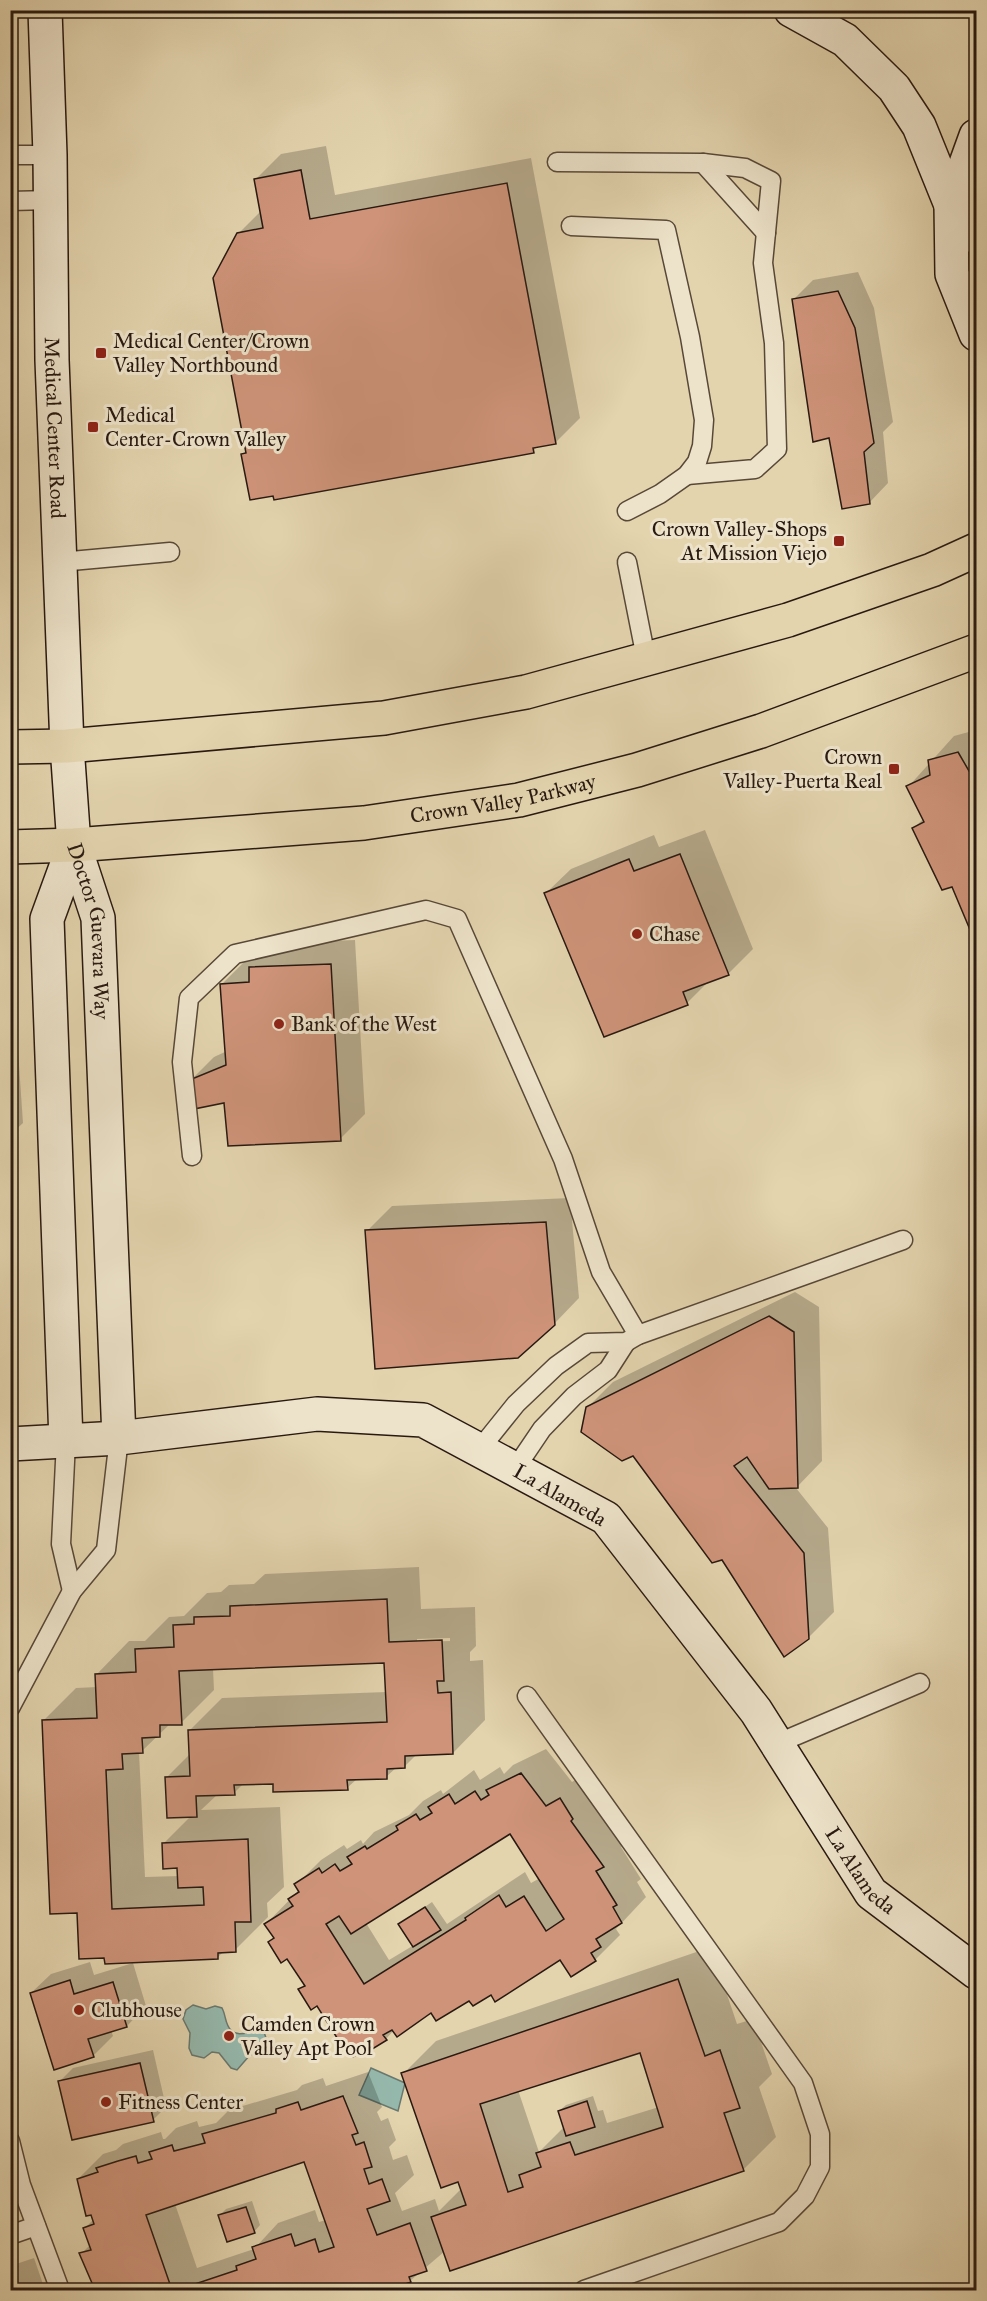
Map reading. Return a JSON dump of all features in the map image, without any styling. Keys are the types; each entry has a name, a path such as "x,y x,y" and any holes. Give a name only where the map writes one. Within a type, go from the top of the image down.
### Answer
{"main road":[{"path":"10,747 67,746 384,718 526,692 788,621 932,570 976,550"},
{"name":"Crown Valley Parkway","path":"10,847 74,845 364,823 519,800 637,770 761,730 976,651"}],"street":[{"name":"Medical Center Road","path":"45,10 51,200 52,360 67,746 74,845"},
{"path":"791,10 845,40 894,88 919,126 951,206 976,237"},
{"path":"976,136 951,206 951,274 976,334"},
{"name":"Doctor Guevara Way","path":"74,845 98,918 119,1438"},
{"name":"Doctor Guevara Way","path":"66,1441 47,919 74,845"},
{"name":"La Alameda","path":"10,1444 119,1438 317,1414 423,1420 606,1518 756,1712 871,1893 976,1972"}],"lane":[{"path":"10,155 50,155"},
{"path":"556,162 703,164 745,168 771,182 764,263 774,343 777,449 755,469 687,475"},
{"path":"703,164 766,233"},
{"path":"10,201 51,200"},
{"path":"571,226 666,230 690,337 704,420 702,446 697,462 687,475 660,494 627,511"},
{"path":"60,562 171,552"},
{"path":"627,562 646,658"},
{"path":"192,1156 182,1062 189,998 235,954 426,910 457,919 563,1159 601,1272 632,1338"},
{"path":"479,1450 516,1404 556,1366 588,1343 632,1338 903,1240"},
{"path":"515,1469 542,1429 574,1396 608,1370 632,1338"},
{"path":"10,1708 72,1591 106,1550 119,1438"},
{"path":"66,1441 61,1544 72,1591"},
{"path":"777,1744 920,1683"},
{"path":"527,1696 803,2083 820,2134 820,2168 805,2196 779,2222 584,2290"},
{"path":"10,2141 21,2185 60,2290"},
{"path":"10,2235 36,2226"}],"water":[{"name":"Camden Crown Valley Apt Pool","path":"193,2005 206,2009 215,2006 222,2008 228,2025 235,2033 264,2032 268,2044 265,2051 250,2055 237,2070 231,2068 219,2053 212,2052 204,2058 192,2055 189,2048 190,2033 183,2019 186,2010"},
{"path":"371,2068 405,2083 398,2111 359,2095"}],"building":[{"path":"301,170 310,219 507,183 556,444 533,448 534,453 274,500 273,496 250,500 241,454 246,453 213,278 237,233 263,228 254,179"},
{"path":"838,291 855,328 874,443 864,452 870,504 842,509 829,438 813,442 792,299"},
{"path":"958,752 976,783 976,944 952,887 942,890 912,828 924,822 906,786 930,775 928,760"},
{"name":"Chase","path":"680,854 729,975 683,992 688,1005 604,1037 544,893 629,859 634,871"},
{"name":"Bank of the West","path":"331,964 341,1141 228,1146 224,1103 189,1110 187,1081 226,1065 220,984 249,982 249,967"},
{"path":"546,1222 555,1325 518,1358 375,1369 365,1230"},
{"path":"769,1316 794,1332 798,1488 769,1489 747,1457 734,1466 804,1553 809,1639 784,1657 722,1560 712,1563 633,1456 622,1461 581,1432 586,1407"},
{"path":"387,1599 389,1642 442,1640 444,1681 437,1681 438,1693 451,1692 453,1754 405,1756 405,1768 387,1769 387,1779 347,1780 348,1790 273,1792 273,1784 234,1785 235,1795 196,1796 197,1817 167,1818 165,1777 190,1776 188,1730 387,1722 384,1663 179,1671 182,1725 160,1725 160,1737 142,1738 143,1753 122,1754 123,1769 106,1770 112,1909 204,1905 203,1887 178,1888 177,1868 163,1869 162,1843 248,1839 251,1922 235,1922 236,1952 218,1953 218,1959 105,1964 104,1958 79,1959 77,1913 50,1914 42,1720 97,1718 95,1674 136,1672 135,1649 174,1647 173,1625 194,1624 194,1617 230,1616 230,1606"},
{"path":"521,1773 546,1806 560,1798 573,1819 571,1821 604,1867 596,1871 617,1905 613,1907 622,1923 596,1939 601,1947 591,1953 596,1961 571,1977 560,1960 495,2002 491,1995 473,2006 469,2001 436,2021 431,2013 397,2037 392,2030 383,2035 387,2040 353,2057 341,2039 339,2041 317,2006 311,2010 298,1989 305,1986 287,1959 281,1963 268,1942 274,1938 264,1924 293,1906 288,1899 299,1892 294,1884 319,1868 322,1873 335,1864 340,1871 352,1864 347,1857 365,1846 367,1849 398,1830 396,1826 416,1814 420,1820 432,1813 428,1807 449,1794 455,1804 475,1791 481,1800 489,1795 486,1790","holes":["510,1834 564,1919 546,1931 524,1896 506,1907 499,1895 465,1918 466,1920 364,1984 326,1924 339,1916 351,1934"]},
{"path":"425,1907 441,1930 413,1947 398,1924"},
{"path":"678,1979 705,2056 720,2050 740,2108 724,2113 744,2171 450,2271 431,2217 466,2205 458,2182 441,2188 401,2073","holes":["640,2053 663,2127 575,2155 570,2142 536,2153 541,2167 519,2175 523,2187 508,2192 480,2104"]},
{"name":"Clubhouse","path":"70,1980 74,1994 113,1982 127,2027 88,2039 94,2057 54,2070 30,1993"},
{"name":"Fitness Center","path":"140,2063 154,2122 72,2140 58,2081"},
{"path":"343,2096 358,2133 352,2135 356,2145 364,2142 372,2167 364,2169 369,2184 382,2179 390,2201 367,2209 377,2235 410,2223 427,2271 409,2277 411,2282 388,2290 386,2284 371,2290 177,2290 237,2270 236,2266 256,2259 252,2247 291,2234 295,2246 315,2239 319,2252 334,2247 304,2162 146,2215 172,2290 95,2290 79,2253 91,2250 83,2228 94,2224 91,2215 86,2216 77,2179 98,2172 96,2168 136,2156 138,2163 152,2159 149,2152 172,2145 174,2151 205,2143 202,2134 276,2113 276,2109 298,2102 301,2110"},
{"path":"587,2101 595,2127 566,2136 558,2111"},
{"path":"246,2207 255,2233 227,2242 218,2215"}],"place":[{"name":"Medical Center/Crown Valley Northbound","path":"101,353"},
{"name":"Medical Center-Crown Valley","path":"93,427"},
{"name":"Crown Valley-Shops At Mission Viejo","path":"839,541"},
{"name":"Crown Valley-Puerta Real","path":"894,769"},
{"name":"Chase","path":"637,934"},
{"name":"Bank of the West","path":"279,1024"},
{"name":"Clubhouse","path":"79,2010"},
{"name":"Camden Crown Valley Apt Pool","path":"229,2036"},
{"name":"Fitness Center","path":"106,2102"}]}
